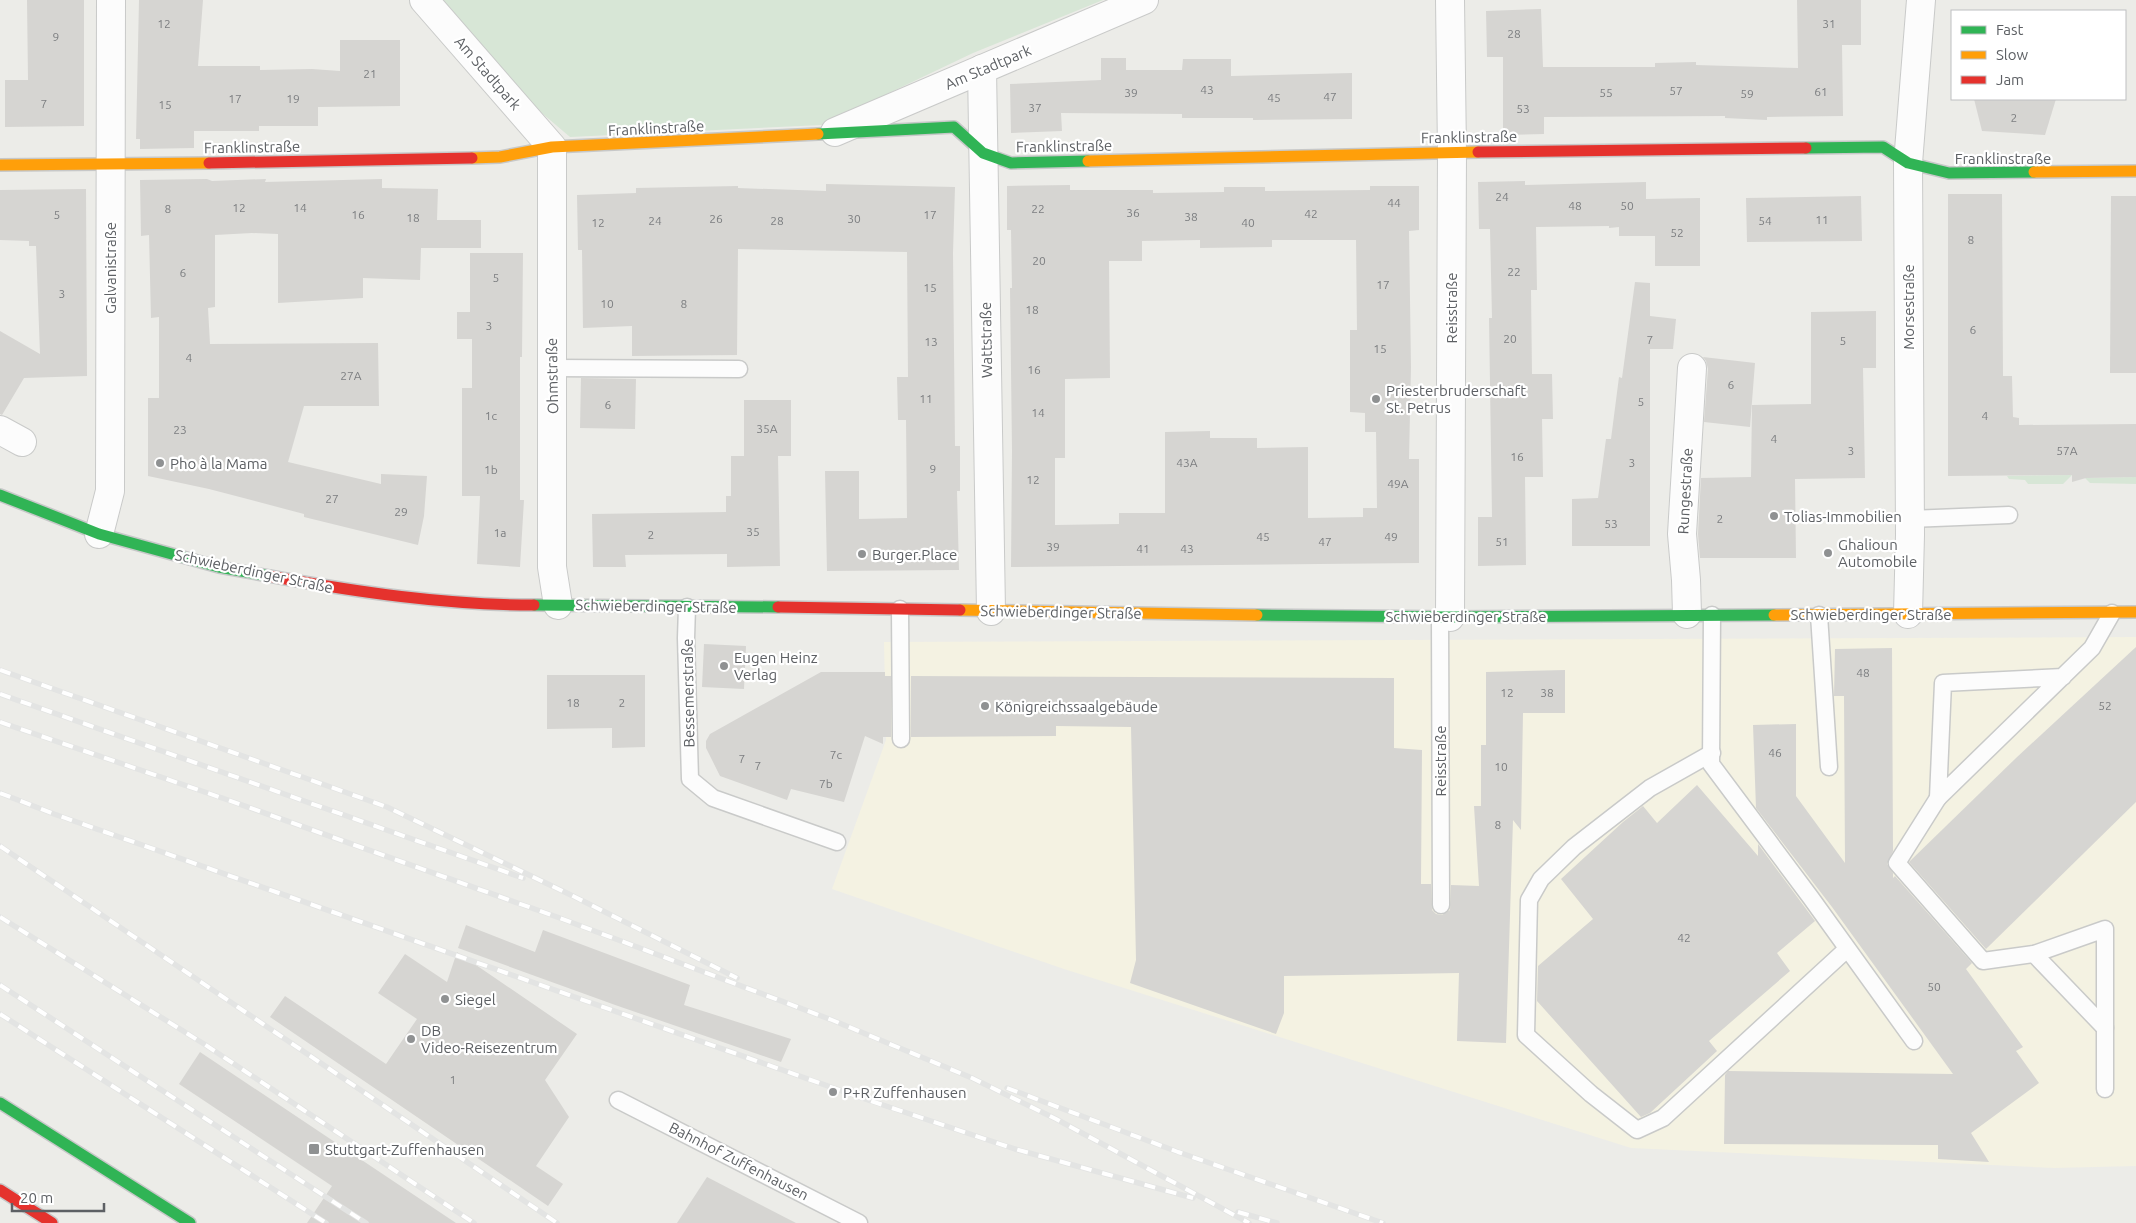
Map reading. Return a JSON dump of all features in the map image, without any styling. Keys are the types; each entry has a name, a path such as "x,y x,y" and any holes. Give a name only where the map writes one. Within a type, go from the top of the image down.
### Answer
{"main road":[{"name":"Franklinstraße","path":"0,165 110,165 500,156 552,147 954,127 984,153 1011,163 1452,152 1884,147 1908,163 1949,173 2136,171"},
{"name":"Schwieberdinger Straße","path":"0,495 99,534 219,567 356,592 404,598 501,605 900,609 1208,615 1819,615 2136,612"},
{"path":"0,1103 190,1223"},
{"path":"0,1190 52,1223"}],"street":[{"name":"Galvanistraße","path":"99,534 110,492 110,0"},
{"name":"Am Stadtpark","path":"424,0 552,147"},
{"name":"Am Stadtpark","path":"831,134 1144,0"},
{"name":"Reisstraße","path":"1445,616 1452,152 1450,0"},
{"name":"Morsestraße","path":"1908,614 1910,519 1908,163 1920,0"},
{"name":"Wattstraße","path":"982,69 990,611"},
{"name":"Ohmstraße","path":"552,147 553,579 558,605"},
{"name":"Rungestraße","path":"1692,368 1682,534 1686,580 1699,615"}],"lane":[{"path":"552,368 740,369"},
{"path":"1910,519 2008,515"},
{"name":"Bessemerstraße","path":"687,607 686,638 690,779 713,798 837,842"},
{"path":"900,609 901,738"},
{"path":"2105,1089 2105,929 2034,954 1983,961 1897,863 1938,798 2092,648 2112,613"},
{"path":"1699,615 1712,753 1711,764 1914,1041"},
{"path":"1819,615 1829,767"},
{"name":"Reisstraße","path":"1441,905 1445,616"},
{"path":"1938,798 1943,683 2063,677"},
{"path":"1712,753 1650,788 1574,847 1542,879 1529,900 1526,1035 1591,1094 1637,1130 1663,1118 1847,949"},
{"path":"2034,954 2105,1028"},
{"name":"Bahnhof Zuffenhausen","path":"618,1100 859,1223"}],"shaded area":[{"path":"2136,637 2136,1166 2054,1168 1631,1148 1064,969 832,889 886,740 884,642"}],"green space":[{"path":"438,0 1103,0 973,53 822,125 570,137 523,97"},
{"path":"2072,475 2063,484 2028,484 2025,480 2009,479 2007,476"},
{"path":"2136,477 2136,484 2090,483 2085,478"}],"building":[{"path":"27,0 84,0 84,126 5,127 5,80 28,80"},
{"path":"139,0 203,0 198,66 260,66 260,70 312,69 340,71 340,40 400,40 400,106 318,107 318,126 259,126 259,131 194,131 194,148 140,149 140,139 136,139"},
{"path":"1797,0 1861,0 1861,45 1842,45 1843,116 1767,117 1767,120 1725,118 1725,116 1544,117 1544,134 1503,135 1503,57 1487,57 1486,11 1541,9 1543,67 1655,67 1655,63 1696,62 1696,65 1798,68"},
{"path":"1101,58 1126,58 1126,70 1182,70 1183,59 1231,59 1231,76 1352,73 1352,119 1253,120 1253,118 1182,118 1182,114 1061,113 1062,131 1011,133 1010,84 1101,80"},
{"path":"1974,100 2056,100 2045,135 1982,131"},
{"path":"207,179 212,181 266,179 265,182 382,179 382,188 438,189 437,220 481,220 481,248 421,248 420,280 363,278 363,298 278,303 278,234 215,235 215,307 208,308 210,344 378,343 379,406 304,406 288,462 381,484 381,474 427,476 424,516 418,545 304,517 304,514 209,489 148,476 148,398 159,398 159,317 151,318 149,235 141,236 140,180"},
{"path":"1525,181 1525,185 1646,182 1646,199 1700,198 1700,266 1655,266 1655,236 1619,236 1619,227 1536,227 1537,290 1531,290 1532,374 1552,374 1553,419 1542,419 1543,477 1525,477 1526,565 1478,566 1478,517 1492,517 1489,318 1492,318 1490,229 1479,229 1478,182"},
{"path":"826,184 955,187 953,253 955,446 960,446 960,491 957,491 959,570 827,571 825,471 859,471 859,519 907,518 906,420 898,420 897,377 908,377 907,252 738,249 737,355 632,356 632,326 583,328 582,250 578,250 577,195 636,193 636,188 738,186 738,188 826,191"},
{"path":"1070,185 1070,190 1153,190 1153,193 1224,192 1224,187 1265,187 1265,191 1370,190 1370,186 1419,186 1419,230 1409,231 1411,367 1409,459 1419,459 1419,563 1011,567 1010,288 1012,288 1011,230 1007,230 1007,186","holes":["1200,240 1200,248 1272,247 1272,240 1356,240 1357,330 1350,330 1350,412 1365,413 1365,432 1376,432 1377,508 1363,508 1363,517 1308,518 1308,447 1257,448 1257,438 1210,438 1210,431 1165,432 1165,513 1119,513 1119,524 1055,525 1055,458 1065,458 1065,379 1110,378 1109,261 1142,261 1142,241"]},
{"path":"86,189 87,376 24,378 2,415 0,414 0,331 40,354 36,246 29,246 29,241 0,240 0,190"},
{"path":"1948,194 2002,194 2003,376 2012,376 2013,417 2019,418 2019,425 2136,424 2136,477 2086,478 2072,482 2072,475 1948,476"},
{"path":"1861,196 1862,241 1747,242 1746,198"},
{"path":"2111,196 2136,196 2136,373 2110,373"},
{"path":"470,253 523,253 522,357 520,357 520,500 524,500 520,567 477,564 480,496 462,496 462,388 472,388 472,339 457,339 457,312 470,312"},
{"path":"1635,282 1650,283 1650,316 1676,319 1673,349 1650,349 1650,546 1572,546 1572,499 1598,498 1606,439 1611,439 1619,377 1622,378"},
{"path":"1876,311 1876,368 1863,368 1865,478 1795,479 1796,558 1700,558 1698,534 1701,478 1751,477 1752,405 1811,404 1811,312"},
{"path":"1703,357 1755,363 1750,427 1704,422 1708,369"},
{"path":"581,378 636,379 635,429 580,428"},
{"path":"744,400 791,400 791,456 778,456 780,566 727,567 727,554 625,555 626,567 593,567 592,514 726,512 726,496 731,496 731,456 744,456"},
{"name":"Eugen Heinz Verlag","path":"704,644 746,646 744,689 702,687"},
{"path":"2136,647 2136,802 1986,949 1909,862 2016,758"},
{"path":"1892,648 1893,851 1887,864 1893,873 1893,878 1895,876 1972,963 1966,969 2023,1047 2016,1051 2039,1083 1971,1133 1989,1162 1938,1159 1938,1145 1724,1144 1725,1075 1728,1071 1953,1074 1832,907 1756,808 1753,725 1796,724 1796,796 1845,863 1844,696 1834,696 1835,649"},
{"path":"1565,670 1565,713 1523,713 1521,830 1513,820 1506,1043 1457,1041 1459,973 1284,976 1284,1013 1276,1034 1130,983 1136,960 1131,727 1056,726 1056,736 911,737 911,676 1394,678 1394,748 1422,750 1421,884 1431,884 1432,910 1436,914 1442,915 1450,910 1451,885 1479,886 1474,806 1481,806 1481,745 1486,745 1486,672"},
{"path":"821,672 885,672 885,676 891,676 891,737 883,737 883,744 865,736 844,802 791,789 787,800 720,776 706,748 706,741 710,734"},
{"path":"547,675 645,675 645,747 612,748 612,728 547,729"},
{"path":"1697,785 1758,856 1758,844 1815,921 1777,953 1790,971 1709,1041 1717,1051 1650,1113 1641,1117 1537,1001 1538,966 1593,919 1561,879 1643,806 1657,823"},
{"path":"466,925 535,952 543,930 690,985 684,1005 791,1039 781,1062 618,1006 458,948"},
{"path":"457,952 577,1034 545,1080 569,1117 536,1166 563,1184 548,1206 270,1017 285,996 386,1064 417,1019 378,993 405,954 447,982"},
{"path":"200,1052 456,1223 307,1223 332,1186 179,1084"},
{"path":"707,1177 796,1223 677,1223"}],"railway":[{"path":"0,670 387,807 573,896 737,978"},
{"path":"0,694 523,878"},
{"path":"0,722 228,800 557,917 832,1020 972,1078 1056,1119 1249,1223"},
{"path":"0,793 54,814 865,1099 1015,1149 1193,1198"},
{"path":"0,846 557,1223"},
{"path":"0,917 204,1044 474,1223"},
{"path":"0,985 366,1223"},
{"path":"0,1014 326,1223"},
{"path":"1007,1088 1178,1152 1383,1223"},
{"path":"1238,1212 1277,1223"}],"traffic: fast":[{"path":"818,134 954,127 983,153 1011,163 1088,161"},
{"path":"1806,148 1883,147 1908,163 1949,173 2034,172"},
{"path":"0,495 99,534 219,567 269,576"},
{"path":"534,605 778,607"},
{"path":"1257,615 1450,617 1774,615"},
{"path":"0,1103 190,1223"}],"traffic: slow":[{"path":"472,158 500,157 552,147 818,134"},
{"path":"1088,161 1478,152"},
{"path":"0,165 209,163"},
{"path":"2034,172 2136,171"},
{"path":"960,610 1257,615"},
{"path":"1774,615 2136,612"}],"traffic: jam":[{"path":"1478,152 1806,148"},
{"path":"209,163 472,158"},
{"path":"269,576 434,600 534,605"},
{"path":"778,607 960,610"},
{"path":"0,1190 52,1223"}],"place":[{"name":"Priesterbruderschaft St. Petrus","path":"1376,399"},
{"name":"Pho à la Mama","path":"160,463"},
{"name":"Tolias-Immobilien","path":"1774,516"},
{"name":"Ghalioun Automobile","path":"1828,553"},
{"name":"Burger.Place","path":"862,554"},
{"name":"Eugen Heinz Verlag","path":"724,666"},
{"name":"Königreichssaalgebäude","path":"985,706"},
{"name":"Siegel","path":"445,999"},
{"name":"DB Video-Reisezentrum","path":"411,1039"},
{"name":"P+R Zuffenhausen","path":"833,1092"},
{"name":"Stuttgart-Zuffenhausen","path":"314,1149"}]}
